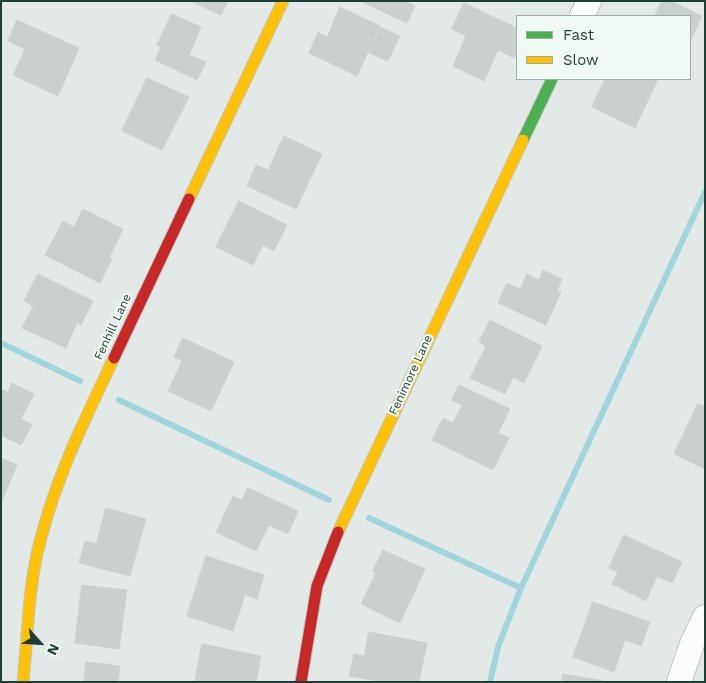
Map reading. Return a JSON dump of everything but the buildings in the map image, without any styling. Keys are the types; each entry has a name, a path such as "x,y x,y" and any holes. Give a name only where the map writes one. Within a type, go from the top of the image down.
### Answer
{"street":[{"name":"Fenhill Lane","path":"23,682 36,559 56,486 79,431 283,1"},
{"path":"582,15 589,1"},
{"name":"Fenimore Lane","path":"301,682 317,586 332,544 552,80"},
{"path":"679,682 705,617"}],"waterway":[{"path":"490,682 498,647 521,588 705,192"},
{"path":"1,343 80,381"},
{"path":"119,400 329,500"},
{"path":"369,518 521,588"}],"traffic: fast":[{"path":"523,140 552,80"}],"traffic: slow":[{"path":"189,199 283,1"},
{"path":"338,532 523,140"},
{"path":"23,682 33,573 41,538 64,469 114,358"}],"traffic: jam":[{"path":"114,358 189,199"},
{"path":"301,682 317,586 338,532"}]}
